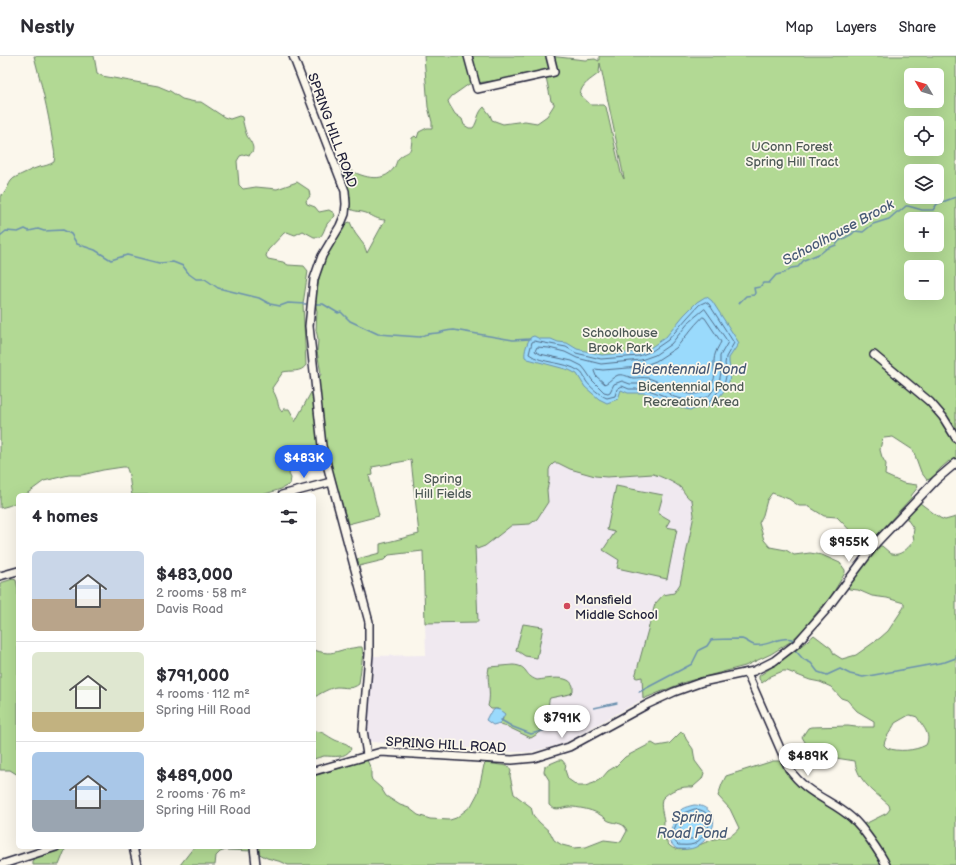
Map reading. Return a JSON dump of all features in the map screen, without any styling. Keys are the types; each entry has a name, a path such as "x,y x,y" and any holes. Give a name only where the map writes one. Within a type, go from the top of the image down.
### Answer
{"street":[{"name":"SPRING HILL ROAD","path":"293,56 345,191 345,214 340,226 317,266 309,320 322,446 369,622 369,654 364,730 367,755 382,752 512,760 534,758 569,747 648,704 674,692 725,676 747,673 774,661 796,644 826,610 878,542 931,486 956,463"},
{"path":"468,56 477,89 554,72 550,56"},
{"path":"874,355 930,402 943,417 956,438"},
{"path":"290,493 331,482"},
{"path":"0,576 16,572"},
{"path":"747,673 789,770 807,789 853,819 886,865"},
{"path":"316,771 367,755"},
{"path":"0,865 50,849"},
{"path":"133,849 137,865"},
{"path":"254,849 256,865"}],"shaded area":[{"name":"Mansfield Middle School","path":"552,462 657,475 680,486 693,503 694,515 681,581 679,587 672,595 642,688 643,699 566,742 529,752 500,752 484,749 369,741 366,735 371,656 426,655 425,623 478,621 474,527"}],"green space":[{"path":"34,56 94,56 97,73 102,76 158,86 170,91 182,99 201,102 224,117 230,119 239,116 242,117 246,134 252,143 253,151 249,155 246,154 240,156 237,161 239,185 243,189 256,187 277,189 297,182 309,190 310,196 306,201 307,204 315,207 319,212 329,210 334,213 335,216 327,224 320,237 314,237 303,231 295,235 287,232 284,233 268,250 266,256 268,259 283,262 288,265 304,266 308,271 303,304 306,365 304,368 299,370 283,372 272,388 280,410 282,412 284,409 289,409 295,422 321,374 317,351 317,311 315,302 323,263 340,232 347,223 350,222 355,233 364,245 367,253 385,220 378,219 364,212 350,209 350,197 341,171 346,168 364,176 377,178 383,176 389,173 394,168 398,159 410,150 412,138 415,136 417,138 419,132 427,128 432,128 428,107 424,56 549,56 585,60 595,59 599,61 599,56 956,56 956,464 949,461 932,478 927,480 921,472 913,450 893,437 884,438 882,440 880,450 886,464 885,475 903,483 917,485 918,487 911,496 912,497 866,547 837,517 824,516 808,506 799,506 789,499 772,493 767,500 759,523 764,540 770,547 786,550 794,555 810,553 822,555 840,563 845,570 845,573 830,598 803,630 790,642 771,654 745,666 685,682 643,699 642,677 635,677 655,604 663,595 674,593 680,584 694,515 692,500 681,488 668,480 653,474 607,477 595,476 570,469 558,463 554,463 549,470 547,490 548,502 537,519 530,524 512,525 485,546 477,549 475,546 478,622 425,623 423,551 389,555 384,560 359,566 357,559 380,553 380,544 419,534 411,460 372,467 373,475 369,476 379,516 348,524 323,439 318,452 292,466 289,474 291,478 290,484 268,493 132,493 126,467 123,467 82,475 69,475 44,481 28,493 16,493 16,502 14,504 0,508 0,196 5,192 13,179 33,169 54,162 55,153","holes":["600,63 624,179 621,173 606,107 604,105 591,105 580,95 584,85 599,73","542,71 545,72 551,101 554,105 547,116 537,123 525,121 503,124 492,120 484,107 480,112 473,128 469,128 464,125 462,119 455,114 449,104 448,101 452,96 469,84 515,78"]},
{"path":"616,486 663,495 658,513 670,520 666,527 677,529 667,579 617,568 619,560 603,550 615,532 607,530"},
{"path":"920,503 945,520 956,517 956,865 288,865 267,858 254,851 226,850 220,852 216,856 215,865 180,865 192,849 316,849 316,775 367,760 371,769 372,780 381,788 386,796 400,805 409,808 418,815 430,819 450,820 456,818 471,806 478,793 484,765 486,763 508,766 511,771 510,776 514,794 531,807 533,815 550,832 554,840 562,845 574,848 586,847 604,840 621,842 627,831 624,826 609,821 599,814 588,810 573,807 554,809 549,805 549,780 544,772 545,766 562,760 566,765 565,770 568,779 578,786 585,786 602,778 625,757 652,743 657,746 669,744 681,732 684,733 693,749 695,761 704,773 702,779 693,787 676,789 662,799 661,805 664,821 664,836 668,844 673,848 678,850 692,848 712,840 729,836 736,832 739,828 730,809 718,796 726,776 773,761 779,761 799,787 841,813 851,824 867,823 887,813 890,809 889,805 863,781 859,775 855,761 836,758 828,763 825,763 818,755 811,752 802,737 808,728 811,727 874,727 874,721 857,711 847,700 841,698 831,687 820,682 810,680 787,671 771,676 762,683 759,676 795,651 814,635 831,648 834,654 842,659 856,655 888,631 904,607 904,603 887,598 872,596 858,590 849,589 848,586 878,546 882,546 890,553 897,554 904,551 914,540 914,529 907,519 907,515","holes":["909,715 917,717 924,727 928,737 926,745 917,749 906,750 887,748 884,745 887,736 895,723"]},
{"path":"13,579 16,580 16,774 10,770 0,770 0,583"},
{"path":"523,624 543,627 537,658 525,656 516,650"},
{"path":"362,647 363,653 359,684 351,688 332,688 316,697 316,651 330,653"},
{"path":"513,665 522,667 530,676 537,680 557,678 571,682 573,686 573,691 570,694 550,698 548,726 531,738 508,727 500,725 499,724 503,719 502,715 498,709 491,709 488,706 489,667"},
{"path":"316,731 346,744 351,749 342,756 324,756 316,758"},
{"path":"62,849 65,850 59,865 33,865 33,860 48,852"}],"water":[{"name":"Bicentennial Pond","path":"705,297 712,301 739,343 729,358 731,372 728,386 710,406 690,410 670,405 645,393 628,393 621,390 618,399 607,403 599,399 585,387 577,374 569,370 525,357 527,344 531,337 534,336 540,339 551,339 558,342 567,343 577,349 602,355 639,352 650,348 666,337 684,315 697,302"},
{"path":"495,709 500,710 505,714 500,723 493,725 486,720 489,714"},
{"name":"Spring Road Pond","path":"694,805 704,807 709,811 714,821 713,826 704,841 696,847 689,849 677,849 673,846 670,839 672,828 681,810"}],"waterway":[{"name":"Schoolhouse Brook","path":"739,303 746,296 754,295 754,288 760,287 763,283 769,283 776,275 784,273 791,268 798,267 804,260 836,245 839,241 855,231 863,232 873,224 889,219 906,206 922,210 933,210 937,204 956,197"},
{"name":"Schoolhouse Brook","path":"0,236 6,231 18,232 25,229 29,231 38,229 44,231 63,230 71,234 77,244 95,250 111,260 127,255 159,263 173,262 183,266 189,274 196,279 205,279 218,288 259,298 270,304 280,306 288,303 306,304"},
{"name":"Schoolhouse Brook","path":"314,304 323,304 338,313 341,312 350,321 378,334 420,337 426,334 454,330 513,340 530,339"},
{"path":"639,692 692,664 699,650 707,646 711,640 742,639 754,645 787,638 792,639 793,642"},
{"path":"795,650 803,659 811,663 818,672 827,675 840,669 850,674 863,677 945,662 956,658"},
{"path":"594,708 617,703"},
{"path":"501,720 513,727 531,734 549,729 557,723 574,718"}],"place":[{"name":"Mansfield Middle School","path":"567,606"}],"park label":[{"name":"UConn Forest Spring Hill Tract","path":"792,154"},
{"name":"Schoolhouse Brook Park","path":"620,340"},
{"name":"Bicentennial Pond Recreation Area","path":"691,394"},
{"name":"Spring Hill Fields","path":"443,486"}]}
